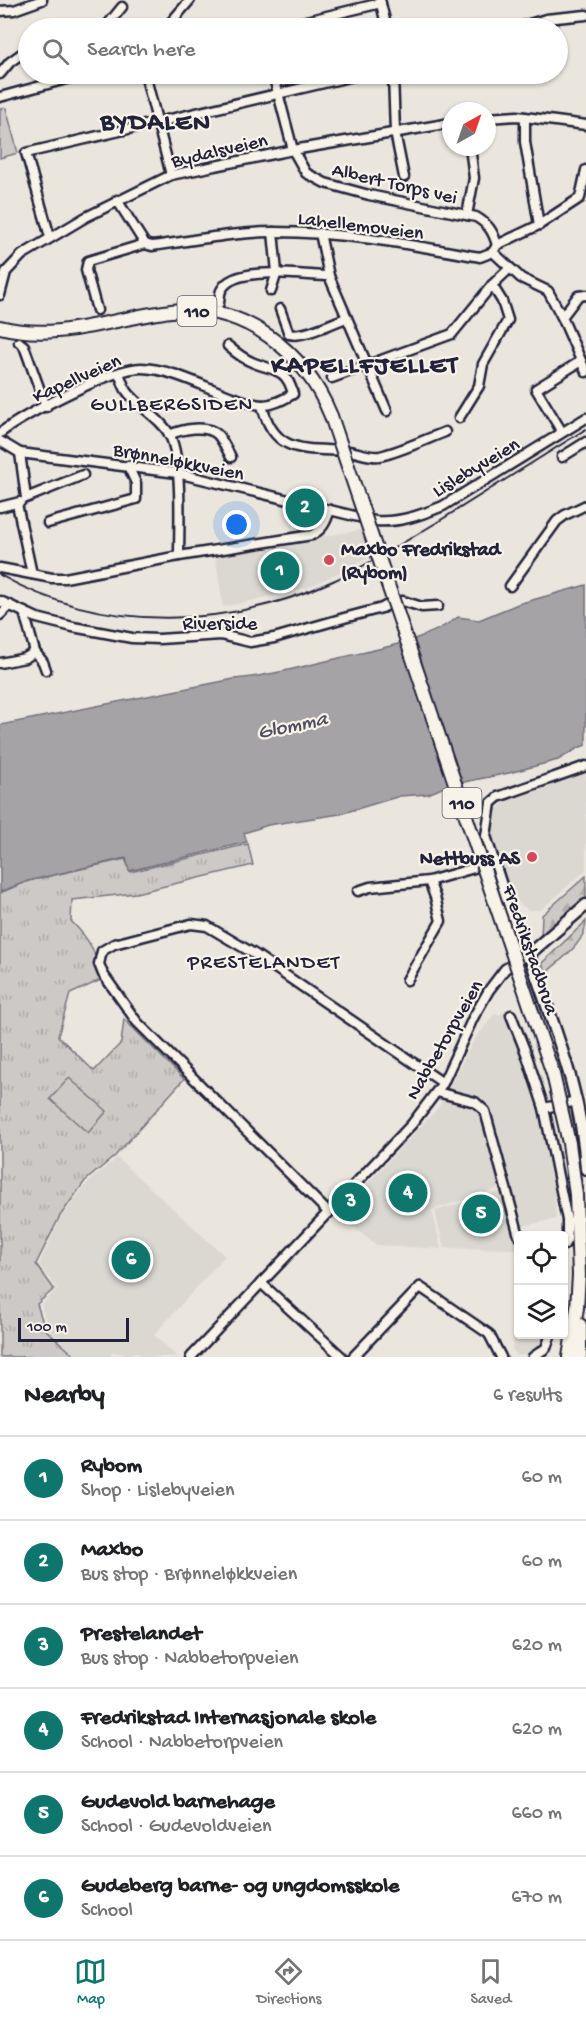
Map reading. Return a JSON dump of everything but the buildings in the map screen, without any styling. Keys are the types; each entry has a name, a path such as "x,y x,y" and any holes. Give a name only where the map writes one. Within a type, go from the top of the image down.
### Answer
{"highway":[{"name":"Fredrikstadbrua","path":"19,336 75,330 174,310 201,311 248,324 269,336 287,350 316,384 331,416 560,1098 576,1195 579,1258 577,1303"},
{"name":"110","path":"0,327 19,336"},
{"name":"110","path":"569,1357 577,1303"},
{"name":"110","path":"577,1303 580,1323 580,1357"}],"main road":[{"name":"Nabbetorpveien","path":"527,955 586,905"},
{"path":"527,955 578,1101 586,1169"}],"street":[{"path":"0,11 14,10 42,0"},
{"path":"175,18 190,0"},
{"path":"316,18 381,1 385,18"},
{"path":"113,18 122,7"},
{"path":"556,18 586,15"},
{"path":"0,75 18,56"},
{"path":"0,97 47,84"},
{"path":"148,84 171,175"},
{"name":"Albert Torps vei","path":"276,84 293,150 306,173 325,183 369,195 476,217 487,223 494,233 495,249 509,269 521,278 548,291 586,372"},
{"path":"50,237 26,153 318,84"},
{"path":"393,84 395,132 404,177"},
{"path":"496,118 525,117 586,125"},
{"path":"525,117 525,142 539,225"},
{"name":"Bydalsveien","path":"0,295 6,272 22,255 117,200 171,175 190,169 442,124"},
{"path":"466,215 474,178 471,156"},
{"name":"Lahellemoveien","path":"97,309 86,270 87,261 144,244 152,246 273,232 320,233 358,236 480,257 583,198 586,170"},
{"path":"117,200 144,244"},
{"path":"271,291 277,273 273,232"},
{"path":"320,233 329,276 387,411"},
{"path":"332,378 452,333 492,285 509,269"},
{"path":"219,303 222,287 232,280 252,274 329,276"},
{"path":"459,418 479,386 483,364 508,320 502,301 492,285"},
{"path":"562,317 578,296 586,295"},
{"path":"280,309 289,334 293,335 316,330 346,318"},
{"path":"19,336 46,406"},
{"path":"228,346 251,361 278,370 288,380 293,394 276,402 262,405 267,422 276,436 288,444 306,450 350,451 378,456 445,432"},
{"path":"562,432 536,389 581,361"},
{"name":"Kapellveien","path":"0,434 46,406 119,373 134,369 152,370 246,402 262,405"},
{"path":"119,373 130,395 160,421 176,450 179,556"},
{"name":"Lislebyveien","path":"330,510 387,522 424,514 460,496 586,417"},
{"path":"169,435 189,429 212,431 220,438 231,457"},
{"name":"Brønneløkkveien","path":"0,441 20,453 177,473 330,510"},
{"path":"562,457 586,442"},
{"path":"20,453 26,498"},
{"path":"48,523 136,499 136,483 128,466"},
{"path":"136,483 151,469"},
{"path":"0,507 17,504 26,498 83,475"},
{"path":"17,504 33,574"},
{"path":"510,586 557,521 582,507"},
{"path":"0,568 65,578 179,556 312,535 325,524 330,510"},
{"name":"Riverside","path":"0,601 37,618 132,638 159,639 221,635 250,642 274,638 382,608 393,602 403,601 422,608 438,606"},
{"path":"0,615 10,605"},
{"path":"24,612 35,651 44,662 46,670"},
{"path":"0,663 25,658 35,651"},
{"path":"527,955 486,836 492,803 498,797 586,766"},
{"path":"358,891 370,887 429,881 494,862"},
{"path":"407,980 441,921 429,881"},
{"path":"329,1213 137,1022 103,974 99,964 102,951 114,944 191,924 207,926 256,955 443,1083"},
{"name":"Nabbetorpveien","path":"191,1357 412,1124 443,1083 473,1018 489,990 506,969 527,955"},
{"path":"511,1015 544,1108 567,1220 567,1231"},
{"path":"437,1092 475,1102 485,1111 518,1231"},
{"path":"544,1108 578,1101"},
{"path":"261,1283 342,1357"},
{"path":"353,1357 420,1287 489,1334 501,1357"},
{"path":"533,1357 546,1348 550,1339"}],"shaded area":[{"path":"377,527 385,550 307,588 223,607 215,555"},
{"path":"586,771 586,870 541,910 528,910 512,898 489,831 492,814 506,800"},
{"path":"512,1011 539,1115 554,1192 556,1219 519,1227 509,1185 432,1210 441,1249 376,1245 338,1215 438,1108 474,1040 494,1015"},
{"path":"117,1158 225,1256 154,1335 178,1357 144,1357 136,1352 130,1355 112,1352 110,1357 77,1357 48,1328 41,1305 57,1289 39,1264 61,1217 87,1183"},
{"path":"502,1191 514,1234 514,1249 444,1248 435,1211"},
{"path":"514,1335 514,1339 546,1339 546,1343 530,1354 518,1356 512,1349"}],"green space":[{"path":"6,108 18,153 0,158 0,109"},
{"path":"248,844 253,865 136,893 72,900 71,921 92,948 103,979 70,994 58,1036 94,1071 121,1043 124,1019 184,1079 115,1156 85,1181 60,1216 36,1264 54,1289 37,1304 45,1329 76,1357 0,1357 0,893 28,881 125,859 131,872"},
{"path":"586,876 586,898 541,937 542,915"},
{"path":"586,921 585,929 577,943 546,973 542,963"},
{"path":"69,1078 107,1111 88,1133 50,1099"}],"water":[{"name":"Glomma","path":"586,585 586,745 558,760 449,785 428,794 400,796 340,814 268,825 244,833 247,842 129,871 126,858 28,881 0,892 0,725 274,673 385,647 432,632 458,617 479,620 518,604"}],"pier":[{"path":"412,636 463,785 448,789 398,640"}],"railway":[{"path":"0,575 39,594 80,607 123,615 165,618 208,615 251,608 293,597 360,568 586,429"}],"place":[{"name":"Maxbo","path":"305,508"},
{"name":"Maxbo Fredrikstad (Rybom)","path":"329,560"},
{"name":"Rybom","path":"280,571"},
{"name":"Nettbuss AS","path":"532,857"},
{"name":"Fredrikstad Internasjonale skole","path":"408,1193"},
{"name":"Prestelandet","path":"351,1202"},
{"name":"Gudevold barnehage","path":"481,1214"},
{"name":"Gudeberg barne- og ungdomsskole","path":"131,1260"}],"district":[{"name":"BYDALEN","path":"156,120"},
{"name":"KAPELLFJELLET","path":"365,363"},
{"name":"GULLBERGSIDEN","path":"172,403"},
{"name":"PRESTELANDET","path":"264,961"}]}
